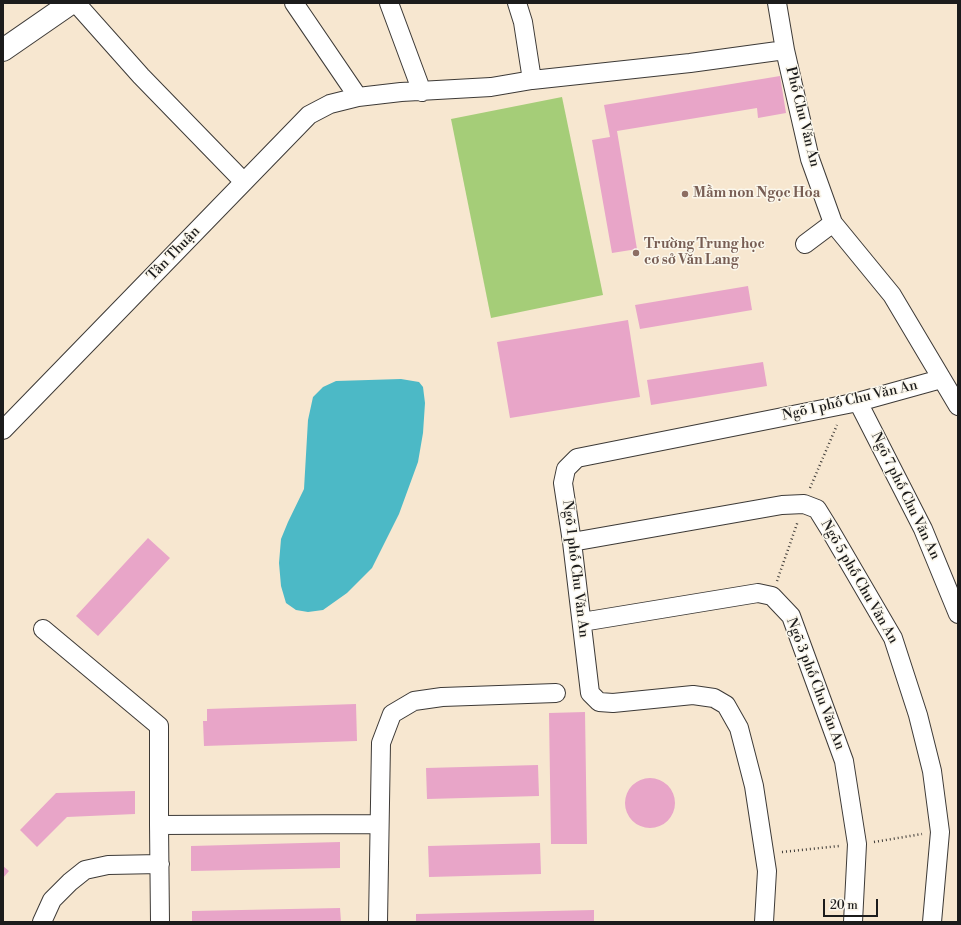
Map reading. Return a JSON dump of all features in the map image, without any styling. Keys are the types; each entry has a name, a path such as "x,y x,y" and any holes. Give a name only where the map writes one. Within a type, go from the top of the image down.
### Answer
{"main road":[{"path":"3,50 71,3"}],"street":[{"path":"76,3 141,76 244,182"},
{"path":"294,3 358,97"},
{"path":"389,3 422,92"},
{"path":"517,3 523,22 532,80"},
{"name":"Phố Chu Văn An","path":"777,3 785,50 810,159 833,223 892,295 941,380 958,406"},
{"name":"Tân Thuận","path":"3,430 309,115 330,104 358,97 401,92 491,87 532,80 690,63 785,50"},
{"path":"805,244 833,223"},
{"name":"Ngõ 1 phố Chu Văn An","path":"764,922 766,871 754,786 739,728 726,705 714,698 693,696 613,703 599,702 590,693 564,483 566,468 576,458 858,402 941,380"},
{"name":"Ngõ 7 phố Chu Văn An","path":"858,402 924,529 958,614"},
{"name":"Ngõ 5 phố Chu Văn An","path":"572,542 782,505 804,504 817,509 893,638 918,715 932,771 940,832 932,922"},
{"name":"Ngõ 3 phố Chu Văn An","path":"582,622 758,594 772,596 791,616 844,761 857,844 853,922"},
{"path":"43,629 159,726 160,922"},
{"path":"378,922 381,743 392,714 414,701 442,697 556,693"},
{"path":"159,825 379,824"},
{"path":"42,922 52,900 70,882 85,870 108,865 160,864"}],"green space":[{"path":"562,97 603,295 491,318 451,119"}],"water":[{"path":"401,379 419,382 423,387 425,403 423,433 418,462 399,514 372,568 347,593 323,610 308,612 296,610 286,603 281,586 279,563 281,539 304,489 308,420 313,397 323,387 336,381"}],"building":[{"path":"780,76 786,113 758,118 757,108 617,131 637,249 612,253 592,140 610,137 604,105"},
{"path":"748,286 752,310 640,329 635,305"},
{"path":"628,320 640,397 510,418 497,342"},
{"path":"763,362 767,386 651,405 647,380"},
{"path":"148,538 170,558 98,636 76,616"},
{"path":"356,704 357,741 204,746 203,721 207,721 207,709"},
{"path":"585,712 587,844 551,844 549,713"},
{"path":"538,765 539,796 427,799 426,768"},
{"path":"650,778 660,780 668,785 673,793 675,803 673,813 668,821 660,826 650,828 640,826 632,821 627,813 625,803 627,793 632,785 640,780"},
{"path":"135,791 135,814 67,817 37,847 20,830 56,793"},
{"path":"340,842 340,868 191,871 191,846"},
{"path":"540,843 541,874 429,877 428,846"},
{"path":"3,866 9,871 3,878"},
{"path":"340,908 341,922 192,922 192,911"},
{"path":"594,910 594,922 416,922 416,914"}],"place":[{"name":"Mầm non Ngọc Hoa","path":"685,194"},
{"name":"Trường Trung học cơ sở Văn Lang","path":"636,253"}]}
